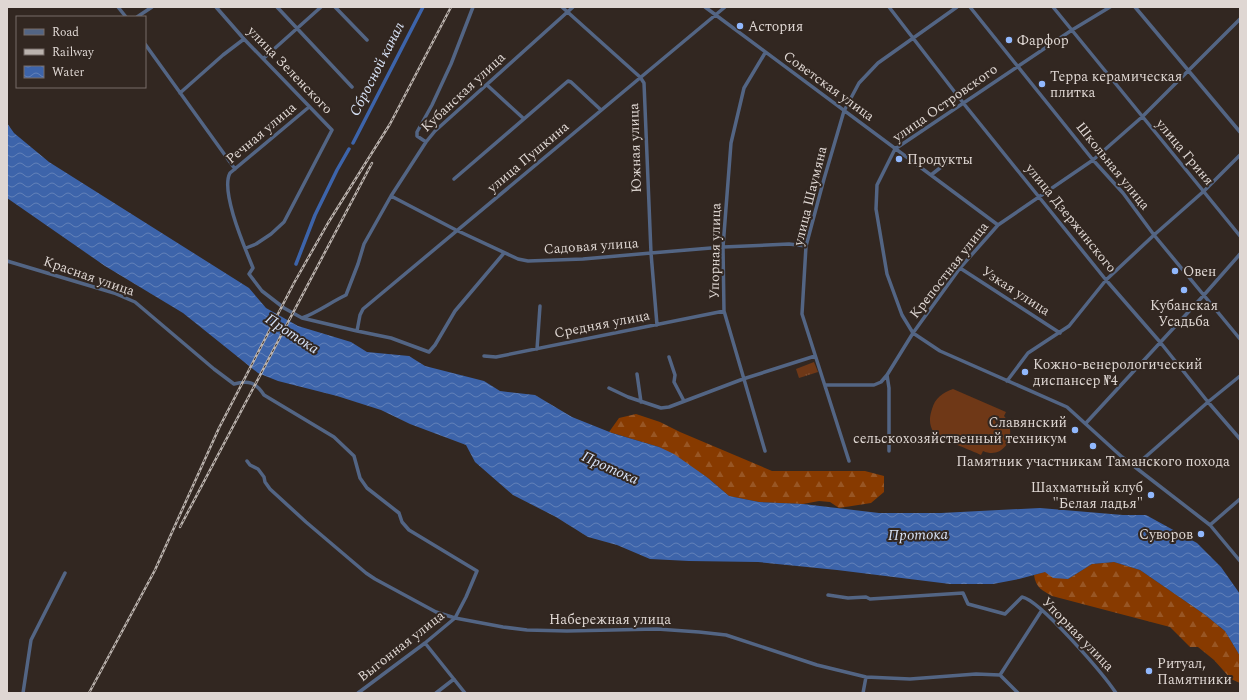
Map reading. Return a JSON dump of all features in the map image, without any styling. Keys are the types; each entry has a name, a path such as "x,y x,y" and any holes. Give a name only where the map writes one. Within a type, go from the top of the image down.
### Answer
{"street":[{"path":"118,7 125,16"},
{"path":"138,16 152,7"},
{"name":"улица Зеленского","path":"216,7 244,39 332,130 284,222 271,234 256,244 246,248"},
{"path":"277,7 352,87"},
{"path":"264,58 321,7"},
{"path":"335,7 367,40"},
{"path":"426,142 417,136 417,132 432,105 451,64 473,7"},
{"path":"562,7 640,78"},
{"name":"Кубанская улица","path":"302,318 315,313 331,302 346,295 364,244 391,196 426,142 436,131 573,7"},
{"name":"Советская улица","path":"705,7 998,225"},
{"name":"улица Пушкина","path":"357,331 363,308 725,7"},
{"name":"улица Дзержинского","path":"889,7 964,104 1106,280 1160,342 1240,439"},
{"name":"улица Шаумяна","path":"849,461 826,385 802,314 806,246 844,111 859,83 878,63 958,7"},
{"name":"Школьная улица","path":"970,7 1093,160 1122,193 1154,235 1240,338"},
{"name":"улица Гриня","path":"1053,7 1240,236"},
{"name":"улица Островского","path":"913,333 902,315 886,274 876,209 877,185 895,149 1072,30 1110,7"},
{"path":"1135,7 1240,132"},
{"name":"Крепостная улица","path":"826,385 874,385 881,382 913,333 960,268 998,225 1093,160 1142,117 1240,19"},
{"path":"180,92 244,39"},
{"path":"146,45 235,169"},
{"name":"Упорная улица","path":"765,53 744,88 731,143 723,247 724,311 765,451"},
{"name":"Южная улица","path":"640,78 644,83 651,253 657,325"},
{"path":"454,179 568,80 601,110"},
{"path":"487,85 523,118"},
{"name":"Речная улица","path":"246,248 229,199 227,178 230,173 309,107"},
{"path":"1007,381 1028,353 1069,326 1106,280 1204,191 1240,155"},
{"path":"931,175 954,157"},
{"name":"Садовая улица","path":"391,196 504,253 518,259 528,261 583,259 723,247 789,244 806,246"},
{"path":"246,248 252,268 249,274 262,291 284,308 302,318 392,338 429,352 435,346 456,311 504,253"},
{"path":"1086,423 1240,254"},
{"name":"Красная улица","path":"7,261 114,293 135,302 214,369 234,384 247,382 259,387 264,395 334,437 354,456 360,478 368,488 399,513 402,522 408,530 477,571"},
{"name":"Узкая улица","path":"960,268 1060,333"},
{"path":"537,349 540,306"},
{"name":"Средняя улица","path":"484,356 496,357 724,311"},
{"path":"913,333 940,351 1067,407 1122,457 1210,525 1240,561"},
{"path":"609,388 641,402 661,408 669,407 743,379 815,356"},
{"path":"669,357 675,375 674,382 684,401"},
{"path":"637,374 641,402"},
{"path":"887,375 889,388 889,451"},
{"path":"1135,466 1240,376"},
{"name":"Набережная улица","path":"247,461 250,465 258,469 270,489 366,573 436,612 455,618 527,630 567,631 657,629 726,635 817,665 866,677 910,679 976,674 1000,675"},
{"path":"1210,525 1240,499"},
{"name":"Выгонная улица","path":"358,693 425,643 455,618 477,571"},
{"path":"23,693 31,640 65,572"},
{"name":"Упорная улица","path":"828,595 848,598 866,597 870,599 962,593 968,604 1005,614 1022,597 1026,598 1042,610 1083,652 1109,682 1116,693"},
{"path":"1018,693 1000,675 1042,610"},
{"path":"425,643 465,693"},
{"path":"863,693 866,677"},
{"path":"436,693 454,679"}],"green space":[{"path":"814,362 818,372 799,378 796,369"},
{"path":"953,389 1006,412 1004,416 1010,430 1010,437 1003,449 998,452 991,453 983,451 981,455 934,433 930,421 933,405 940,396"},
{"path":"636,414 660,422 772,471 865,471 884,476 884,492 871,503 839,508 830,502 819,501 803,504 759,502 729,496 708,478 659,447 609,432 619,418"},
{"path":"1114,562 1140,570 1204,614 1225,631 1240,656 1240,683 1231,679 1214,660 1198,647 1190,647 1170,627 1052,596 1038,586 1034,575 1045,572 1068,579 1092,564"}],"water":[{"name":"Протока","path":"7,123 14,133 49,162 249,288 266,308 298,326 351,342 367,352 409,356 425,366 484,381 500,391 535,395 572,417 612,433 659,447 674,454 708,478 729,496 759,502 803,504 879,513 941,513 1040,508 1123,515 1146,515 1197,543 1221,567 1240,594 1240,656 1225,631 1204,614 1140,570 1114,562 1092,564 1068,579 1053,578 1045,572 993,584 950,584 758,562 650,559 617,545 588,537 556,517 513,495 475,462 466,445 410,424 381,410 337,396 278,381 258,373 183,313 105,266 7,198"}],"waterway":[{"name":"Сбросной канал","path":"353,143 423,7"},
{"name":"Сбросной канал","path":"296,264 315,215 349,149"}],"railway":[{"path":"89,693 155,570 219,428 294,283 328,223 390,124 451,7"},
{"path":"180,527 372,163"}],"place":[{"name":"Астория","path":"740,26"},
{"name":"Фарфор","path":"1009,40"},
{"name":"Терра керамическая плитка","path":"1042,84"},
{"name":"Продукты","path":"899,159"},
{"name":"Овен","path":"1175,271"},
{"name":"Кубанская Усадьба","path":"1184,290"},
{"name":"Кожно-венерологический диспансер №4","path":"1025,372"},
{"name":"Славянский сельскохозяйственный техникум","path":"1075,430"},
{"name":"Памятник участникам Таманского похода","path":"1093,446"},
{"name":"Шахматный клуб \"Белая ладья\"","path":"1151,495"},
{"name":"Суворов","path":"1201,534"},
{"name":"Ритуал, Памятники","path":"1149,671"}]}
